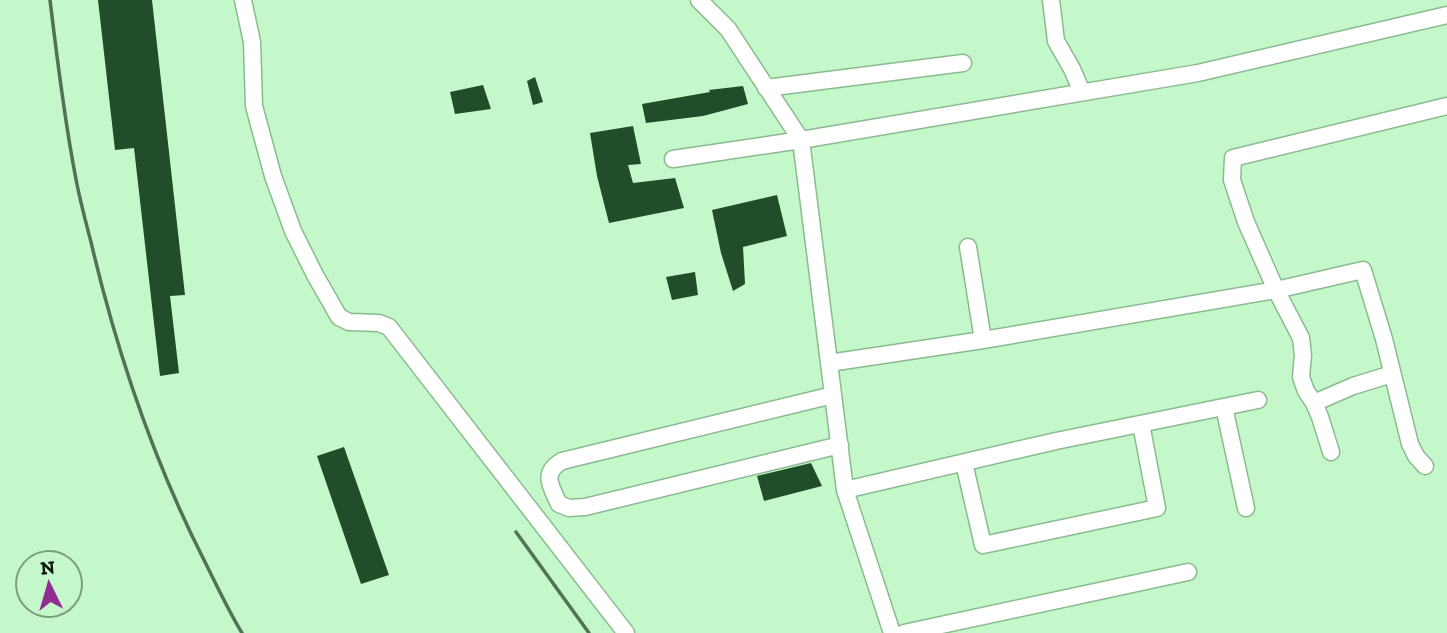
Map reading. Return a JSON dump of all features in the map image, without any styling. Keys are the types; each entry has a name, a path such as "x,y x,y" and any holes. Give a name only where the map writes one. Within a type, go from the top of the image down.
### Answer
{"street":[{"path":"243,0 252,43 254,106 273,176 293,231 339,317 349,322 379,323 389,327 626,633"},
{"path":"699,0 728,29 801,140 845,490 892,633"},
{"path":"1051,0 1056,41 1082,92"},
{"path":"673,159 1198,73 1447,15"},
{"path":"766,88 963,63"},
{"path":"1331,452 1320,417 1301,377 1301,338 1246,222 1232,180 1233,158 1447,106"},
{"path":"968,247 983,340"},
{"path":"829,363 983,340 1276,290 1363,270 1410,444 1425,466"},
{"path":"1314,403 1353,386 1392,374"},
{"path":"833,395 562,461 553,466 549,475 559,505 569,508 840,445"},
{"path":"845,490 1056,441 1258,400"},
{"path":"1224,407 1246,508"},
{"path":"964,463 983,545 1157,508 1141,424"},
{"path":"904,633 1188,572"}],"building":[{"path":"98,0 152,0 185,295 170,296 179,373 160,376 134,148 115,150"},
{"path":"535,77 543,102 533,105 527,81"},
{"path":"483,85 491,109 455,114 450,92"},
{"path":"743,86 748,104 703,116 646,123 642,104"},
{"path":"633,126 641,164 628,165 633,183 675,178 684,208 609,223 590,133"},
{"path":"777,195 787,236 743,247 745,284 733,291 712,210"},
{"path":"695,272 698,295 672,300 666,277"},
{"path":"344,447 389,575 361,584 317,456"},
{"path":"811,463 822,486 764,501 757,476"}],"railway":[{"path":"50,0 77,183 112,324 138,405 169,485 242,633"},
{"path":"516,532 589,633"}]}
